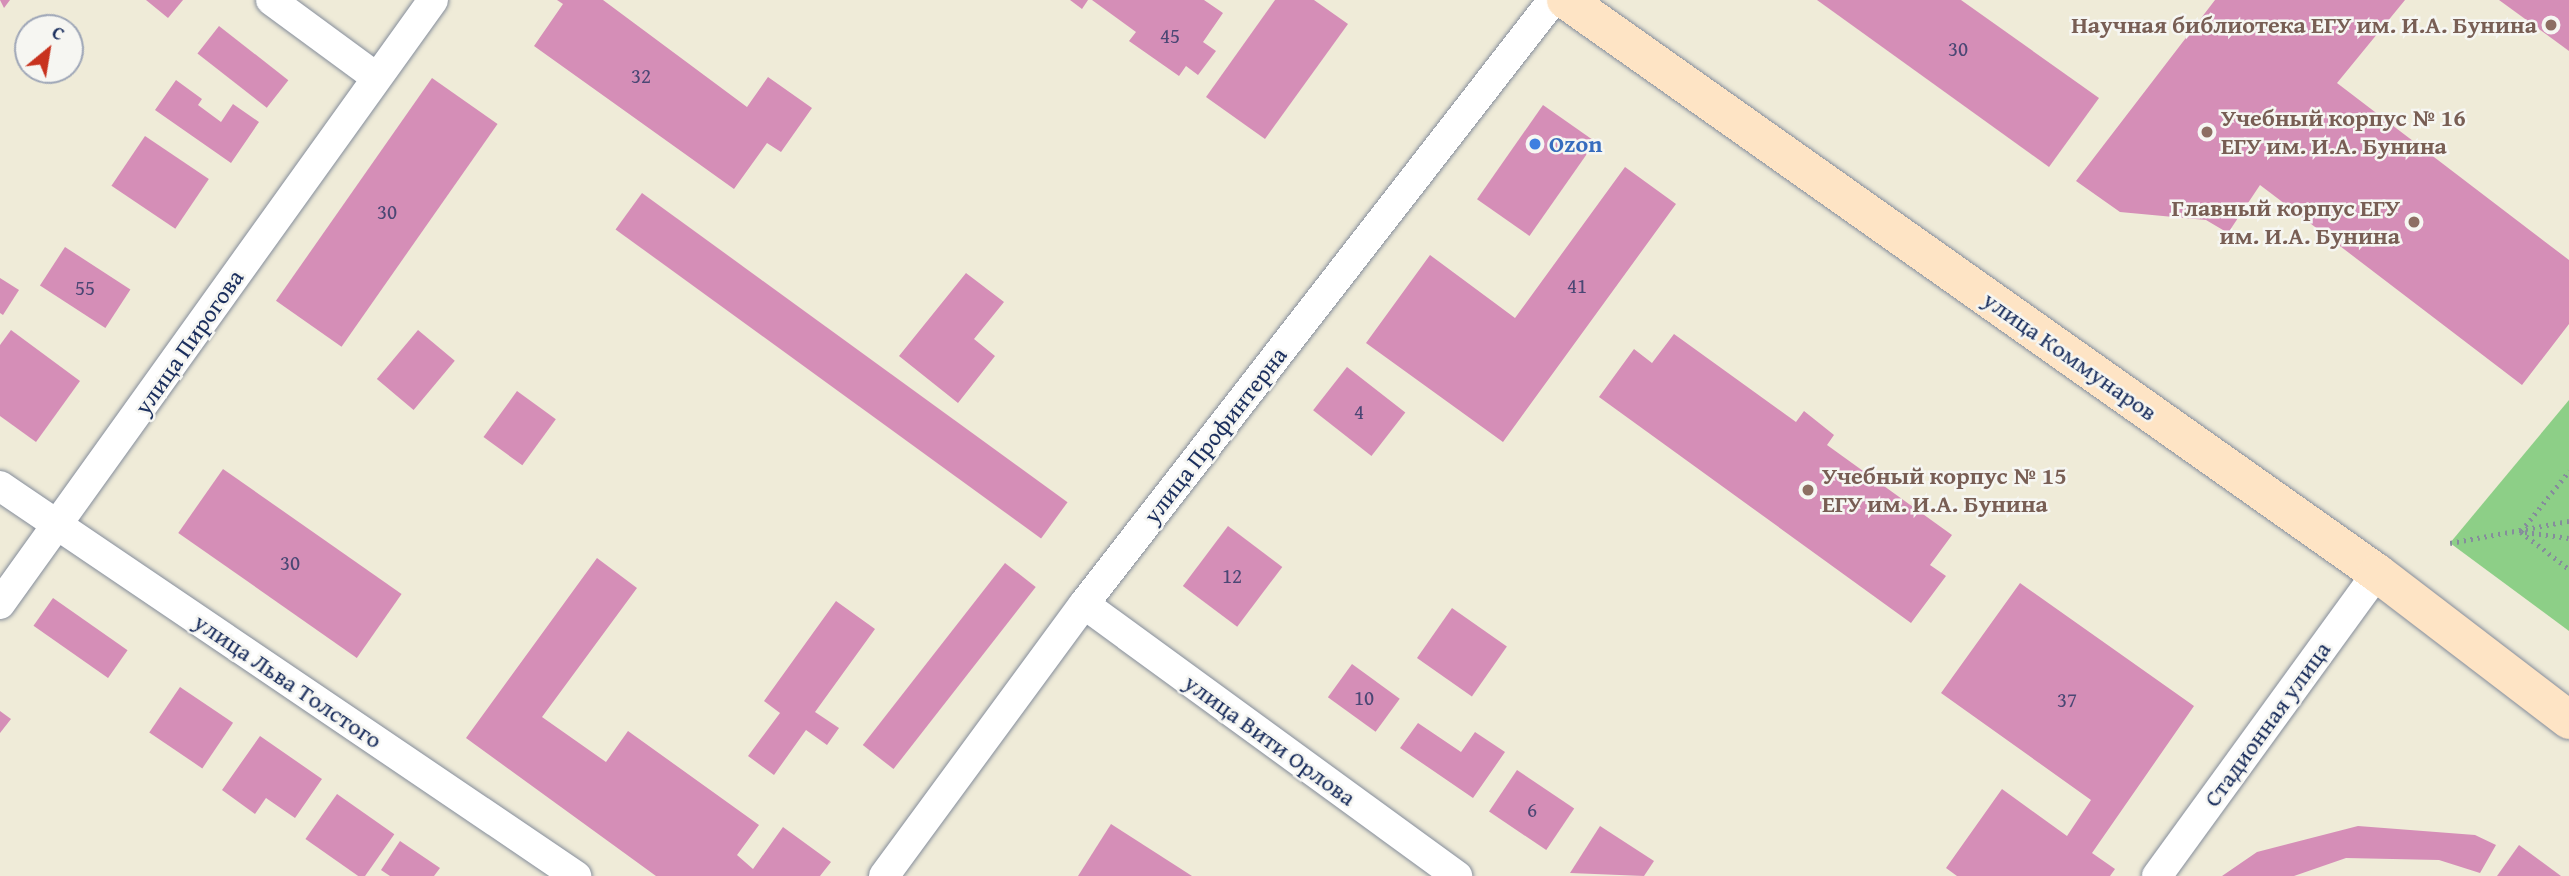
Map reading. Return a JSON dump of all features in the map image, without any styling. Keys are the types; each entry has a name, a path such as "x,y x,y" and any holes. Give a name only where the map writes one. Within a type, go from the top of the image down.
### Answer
{"main road":[{"name":"улица Коммунаров","path":"1566,0 2378,573 2569,720"}],"street":[{"path":"271,0 376,77"},
{"name":"улица Пирогова","path":"0,604 58,527 433,0"},
{"name":"улица Профинтерна","path":"884,876 1084,604 1553,0"},
{"name":"улица Льва Толстого","path":"0,486 576,876"},
{"name":"Стадионная улица","path":"2157,876 2378,573"},
{"name":"улица Вити Орлова","path":"1084,604 1457,876"}],"path":[{"path":"2521,531 2569,471"},
{"path":"2450,543 2569,521"},
{"path":"2521,531 2569,538"},
{"path":"2521,531 2569,569"}],"green space":[{"path":"2569,400 2569,631 2450,543"}],"building":[{"path":"0,0 10,0 4,8"},
{"path":"146,0 183,0 168,18"},
{"path":"557,0 603,0 747,107 768,77 812,108 781,152 767,143 734,189 534,46 563,4"},
{"path":"1070,0 1088,0 1082,9"},
{"path":"1092,0 1204,0 1223,13 1203,42 1216,51 1198,75 1186,66 1179,76 1129,41 1136,32"},
{"path":"1275,0 1314,0 1348,24 1265,139 1206,97"},
{"path":"1817,0 1961,0 2099,98 2049,167"},
{"path":"2215,0 2405,0 2337,83 2569,260 2569,324 2522,385 2260,185 2228,233 2206,220 2120,212 2076,181"},
{"name":"Научная библиотека ЕГУ им. И.А. Бунина","path":"2499,0 2569,0 2569,51"},
{"path":"219,26 288,80 267,108 197,54"},
{"path":"432,78 498,124 342,347 276,301"},
{"path":"176,80 202,99 198,105 221,122 233,104 259,122 231,163 155,110"},
{"path":"1543,105 1595,142 1529,236 1477,199"},
{"path":"145,136 209,179 175,229 111,186"},
{"path":"1625,167 1676,204 1503,442 1366,343 1430,255 1515,318"},
{"path":"642,193 1068,502 1041,539 616,229"},
{"path":"65,247 130,289 105,328 40,286"},
{"path":"966,273 1004,302 974,339 995,356 958,403 899,356"},
{"path":"0,278 19,290 3,315 0,313"},
{"path":"11,330 80,381 36,442 0,416 0,345"},
{"path":"418,330 455,361 414,410 377,379"},
{"name":"Учебный корпус № 15 ЕГУ им. И.А. Бунина","path":"1674,334 1796,422 1804,411 1834,435 1827,445 1952,535 1930,565 1946,576 1911,623 1599,397 1634,349 1652,363"},
{"path":"1347,367 1405,413 1371,456 1313,410"},
{"path":"517,391 556,419 522,465 483,437"},
{"path":"223,469 402,594 357,658 178,533"},
{"path":"1228,526 1282,567 1237,627 1183,586"},
{"path":"597,558 637,588 542,717 606,762 628,731 759,825 737,855 753,869 783,827 831,862 820,876 656,876 466,738"},
{"path":"1005,563 1036,587 894,769 863,745"},
{"path":"2020,583 2194,706 2092,853 2115,869 2110,876 1957,876 1946,868 2002,789 2067,836 2091,800 1941,693"},
{"path":"53,598 128,650 108,678 33,626"},
{"path":"836,601 875,629 815,712 839,728 827,745 806,730 774,775 748,756 780,713 764,701"},
{"path":"1452,608 1507,646 1472,696 1417,658"},
{"path":"1352,664 1400,699 1376,732 1328,697"},
{"path":"180,687 233,723 202,768 149,733"},
{"path":"0,711 11,719 0,733"},
{"path":"1418,723 1461,752 1475,732 1505,752 1473,798 1400,748"},
{"path":"260,736 322,779 295,818 266,798 255,814 222,790"},
{"path":"1517,770 1574,809 1546,850 1489,811"},
{"path":"337,794 394,834 365,876 358,876 305,839"},
{"path":"1111,824 1192,876 1078,876"},
{"path":"1600,826 1654,861 1644,876 1570,873"},
{"path":"2358,826 2475,835 2496,845 2480,873 2439,860 2346,858 2294,876 2222,876 2257,852"},
{"path":"400,841 440,868 434,876 390,876 381,870"},
{"path":"2519,845 2561,876 2497,876"}],"place":[{"name":"Научная библиотека ЕГУ им. И.А. Бунина","path":"2551,25"},
{"name":"Учебный корпус № 16 ЕГУ им. И.А. Бунина","path":"2207,132"},
{"name":"Ozon","path":"1535,144"},
{"name":"Главный корпус ЕГУ им. И.А. Бунина","path":"2414,222"},
{"name":"Учебный корпус № 15 ЕГУ им. И.А. Бунина","path":"1808,490"}]}
